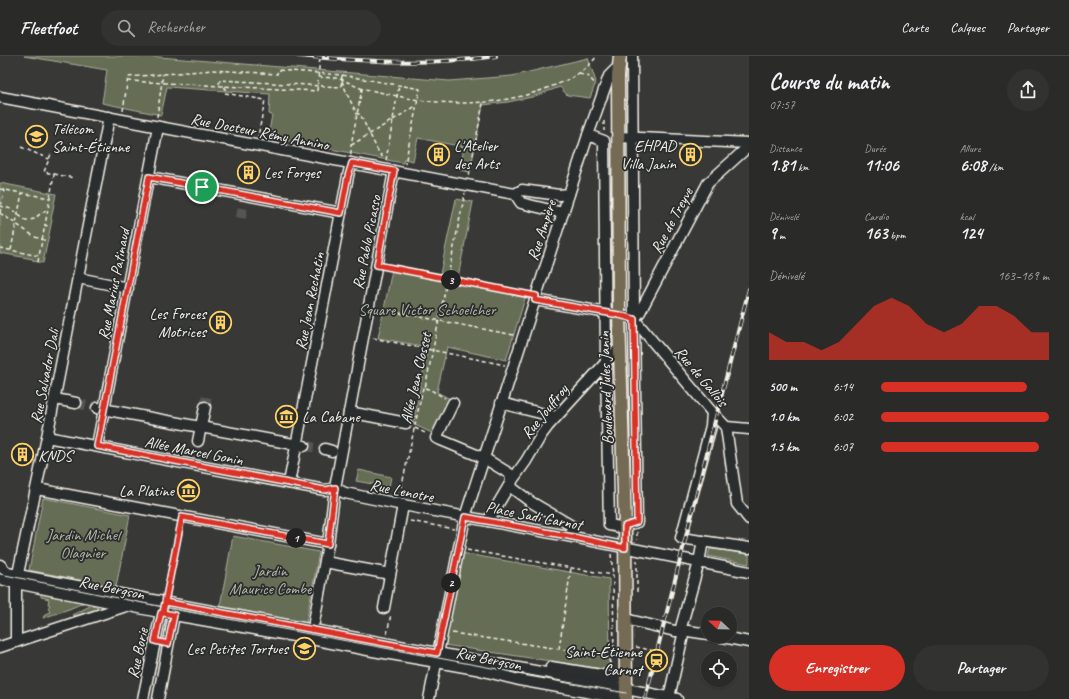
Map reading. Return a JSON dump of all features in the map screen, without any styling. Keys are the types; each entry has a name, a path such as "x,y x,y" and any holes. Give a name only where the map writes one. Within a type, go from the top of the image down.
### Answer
{"main road":[{"name":"Boulevard Jules Janin","path":"614,56 617,73 619,315 625,527 627,689"},
{"name":"Boulevard Jules Janin","path":"617,73 620,56"}],"street":[{"path":"588,135 604,141 608,525 625,527 637,522 632,56"},
{"name":"Rue Ampère","path":"465,517 603,89 609,76 617,73"},
{"name":"Rue Docteur Rémy Annino","path":"0,97 515,194 522,190 559,195 569,194"},
{"name":"Rue Salvador Dali","path":"16,642 17,579 37,489 110,117"},
{"name":"Rue Marius Patinaud","path":"97,446 101,408 128,288 157,127"},
{"path":"618,137 749,143"},
{"name":"Rue de Treyve","path":"634,319 640,312 708,183 749,146"},
{"name":"Rue Jean Rechatin","path":"289,483 300,445 341,213 352,163"},
{"name":"Rue Pablo Picasso","path":"314,622 328,544 335,488 349,412 377,265 399,172"},
{"path":"149,177 244,200 341,213"},
{"name":"Rue Docteur Rémy Annino","path":"515,194 521,203 563,213"},
{"path":"78,278 128,288"},
{"path":"535,298 634,319"},
{"name":"Rue de Gallois","path":"634,319 726,427 737,504 749,519"},
{"name":"Rue Jouffroy","path":"488,521 542,434 620,347"},
{"path":"55,399 76,403"},
{"path":"453,403 436,438 484,458 510,474 512,488 531,502 572,526 573,537"},
{"path":"501,403 556,417"},
{"path":"198,441 205,407"},
{"path":"101,408 300,445"},
{"path":"349,412 410,426"},
{"path":"712,412 711,426 681,538 749,548"},
{"path":"726,427 749,428"},
{"name":"Allée Marcel Gonin","path":"47,437 194,462 325,490 335,488"},
{"name":"Rue Lenotre","path":"335,488 344,493 465,517"},
{"path":"37,489 328,544"},
{"path":"387,611 390,574 400,505"},
{"name":"Place Sadi Carnot","path":"429,699 465,517 749,572"},
{"path":"17,579 165,602 437,655 674,696 682,631 703,541"},
{"path":"325,562 390,574"},
{"name":"Rue Bergson","path":"0,565 4,576 126,606 373,651 437,655"},
{"path":"0,647 126,606"},
{"name":"Rue Borie","path":"143,699 161,613"},
{"name":"Rue Borie","path":"158,699 174,615"},
{"path":"625,619 675,631 701,633"},
{"path":"737,640 749,642"},
{"path":"155,641 168,644"},
{"path":"627,689 657,699"}],"path":[{"path":"128,81 318,91 320,56"},
{"path":"319,77 340,79 362,89 398,96 438,102 464,104 483,103 528,95 565,82 592,64 597,56"},
{"path":"121,119 128,77 213,70 277,74 278,70 342,75 408,86 420,89 399,172"},
{"path":"157,127 163,74"},
{"path":"579,74 588,76 597,86 603,89"},
{"path":"219,85 220,80 341,87 340,79 342,75"},
{"path":"340,79 357,114 360,114 378,151 386,162 400,85"},
{"path":"225,86 225,93 266,100 256,146"},
{"path":"352,163 351,146 362,89"},
{"name":"Allée Jean Closset","path":"400,505 410,426 423,388 425,388 483,103"},
{"path":"351,146 416,106"},
{"path":"22,147 49,159"},
{"path":"53,154 51,154 44,172 74,178"},
{"path":"38,262 54,174"},
{"path":"0,189 50,198"},
{"path":"4,190 0,213 35,237 47,241"},
{"path":"11,250 22,193"},
{"path":"1,206 11,209 25,220 34,219 48,209"},
{"path":"45,226 50,227"},
{"path":"0,248 39,256"},
{"path":"377,265 535,298"},
{"path":"369,307 523,336"},
{"path":"364,336 513,367"},
{"path":"425,388 453,403"},
{"path":"410,426 436,438"},
{"path":"165,602 182,517"},
{"path":"407,521 462,530"},
{"path":"610,545 613,575 615,664 627,689"},
{"path":"458,548 625,577"},
{"path":"559,649 572,568"},
{"path":"386,637 387,611"},
{"path":"442,632 607,656 612,668"},
{"path":"636,647 648,649 652,652"}],"green space":[{"path":"24,56 147,56 449,81 512,76 588,58 596,82 590,98 567,95 560,87 532,97 483,105 470,172 460,170 464,147 418,138 413,161 404,159 403,163 268,137 272,115 269,114 270,94 167,87 161,115 102,103 107,70"},
{"path":"0,183 56,194 43,263 33,261 33,259 0,253"},
{"name":"Square Victor Schoelcher","path":"456,199 473,202 458,277 527,292 506,360 447,347 437,392 452,400 434,434 413,424 428,347 378,338 393,265 440,274"},
{"path":"359,470 391,477 389,487 356,481"},
{"name":"Jardin Michel Olagnier","path":"43,498 130,515 116,587 29,570"},
{"name":"Jardin Maurice Combe","path":"233,536 319,552 306,623 220,606"},
{"path":"710,549 749,554 749,564 708,556"},
{"path":"461,553 609,579 610,670 444,645"},
{"path":"41,594 83,603 43,618 45,614 50,612 48,608 50,605 48,604 49,599 41,597"},
{"path":"92,605 100,609 76,616 72,615"}],"tunnel":[{"path":"241,218 243,205"},
{"path":"205,407 207,394"},
{"path":"76,403 97,408"},
{"path":"304,446 325,449"}],"tram line":[{"path":"0,574 138,602 626,693"}],"railway":[{"path":"298,56 397,62 446,61 496,56"},
{"path":"645,699 749,289"}],"place":[{"name":"Télécom Saint-Étienne","path":"37,137"},
{"name":"L'Atelier des Arts","path":"438,154"},
{"name":"EHPAD Villa Janin","path":"691,154"},
{"name":"Les Forges","path":"249,172"},
{"name":"Les Forces Motrices","path":"221,322"},
{"name":"La Cabane","path":"286,416"},
{"name":"KNDS","path":"22,455"},
{"name":"La Platine","path":"189,490"},
{"name":"Les Petites Tortues","path":"304,648"},
{"name":"Saint-Étienne Carnot","path":"657,660"}],"route":[{"path":"202,187 149,177 97,446 325,490 335,488 328,544 182,517 165,602 163,613 174,615 168,644 155,641 165,602 437,653 465,517 625,548 625,526 637,522 634,319 535,300 536,296 377,265 394,171 352,163 341,213 202,187"}]}
